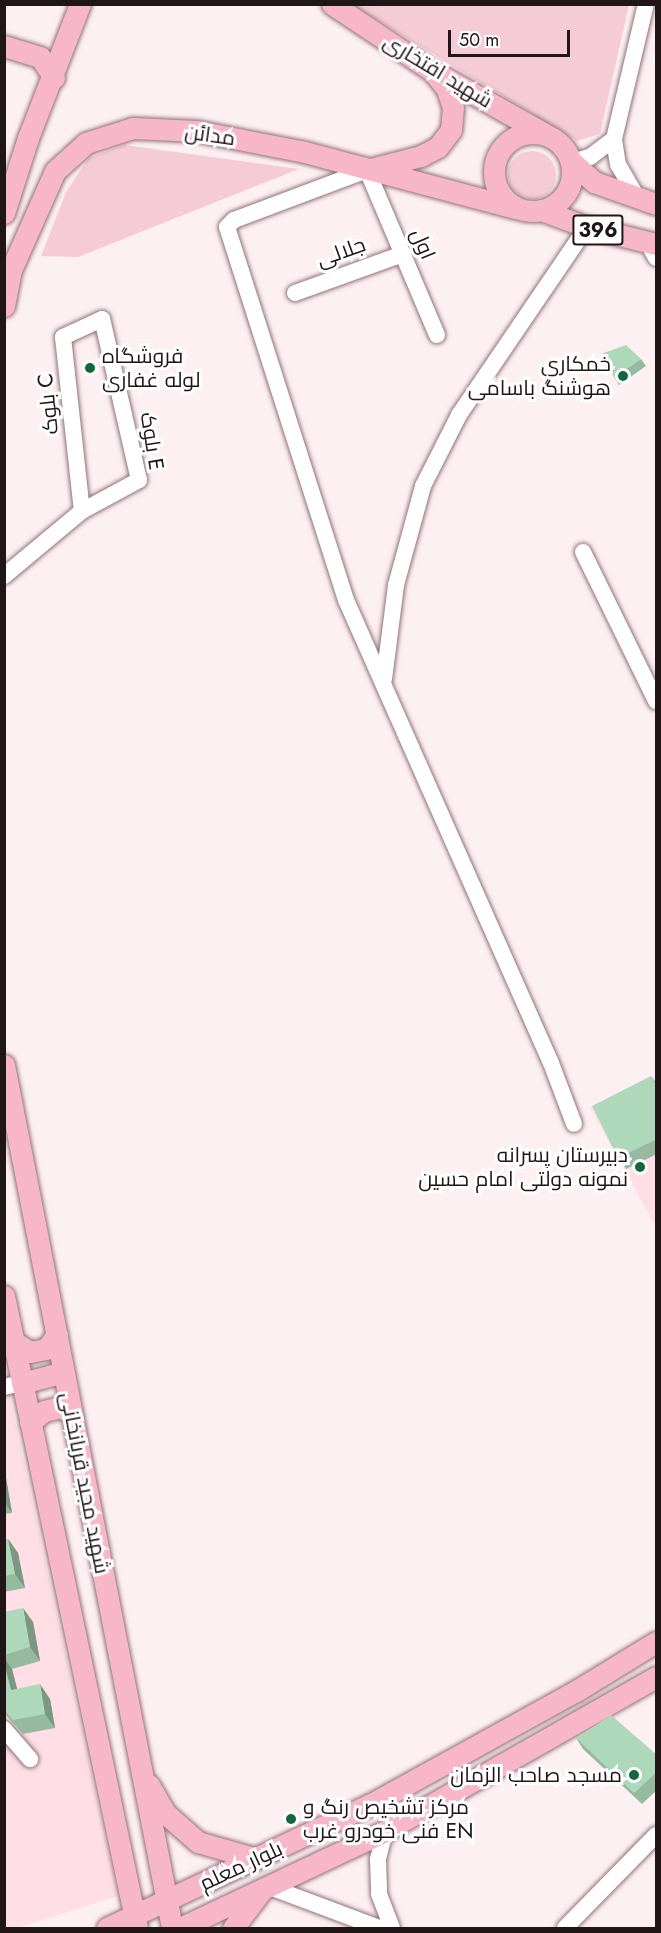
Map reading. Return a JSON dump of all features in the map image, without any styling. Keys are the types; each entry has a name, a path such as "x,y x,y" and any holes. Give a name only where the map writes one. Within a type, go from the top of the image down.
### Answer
{"main road":[{"path":"4,213 28,138 54,78 80,4"},
{"name":"شهید افتخاری","path":"332,4 431,70 545,134"},
{"path":"4,46 40,57 54,78"},
{"path":"367,170 421,156 438,147 451,130 453,108 447,89 431,70"},
{"name":"مدائن","path":"4,306 11,270 55,171 86,142 106,134 133,128 197,131 304,152 516,207"},
{"path":"519,134 545,134 557,140 572,162 567,193 541,210 516,207 502,195 494,177 499,152 519,134"},
{"name":"396","path":"572,162 594,182 647,201"},
{"name":"396","path":"541,210 653,248"},
{"name":"شهید مجید قربانخانی","path":"4,1065 172,1929"},
{"name":"شهید مجید قربانخانی","path":"4,1296 14,1342 13,1385 30,1422 136,1922"},
{"path":"14,1342 30,1352 46,1349 57,1335"},
{"path":"13,1385 64,1372"},
{"path":"30,1422 60,1407 72,1413"},
{"name":"بلوار معلم","path":"107,1929 136,1922 167,1901 371,1804 576,1691 657,1642"},
{"name":"بلوار معلم","path":"180,1929 385,1831 657,1677"},
{"path":"141,1773 166,1814 189,1836 222,1852 256,1859"},
{"path":"233,1929 266,1889"}],"street":[{"path":"646,4 614,139 618,165 647,201"},
{"path":"572,162 590,157 614,139"},
{"path":"367,170 234,220 226,232 346,600 551,1064 574,1124"},
{"name":"اول","path":"367,170 437,335"},
{"path":"383,680 396,585 423,486 459,415 587,227"},
{"name":"جلالی","path":"295,293 403,254"},
{"name":"بلوک C","path":"82,511 63,337 102,319"},
{"name":"بلوک E","path":"4,576 82,511 140,480 102,319"},
{"path":"583,552 657,701"},
{"path":"4,1729 30,1759"},
{"path":"385,1831 378,1860 379,1894 392,1929"},
{"path":"565,1929 657,1834"},
{"path":"266,1889 379,1929"}],"shaded area":[{"path":"353,5 629,5 600,134 577,141"},
{"path":"124,145 299,169 78,257 41,256 66,192 89,158"},
{"path":"527,151 537,151 549,158 556,170 556,180 549,192 537,199 527,199 512,188 508,180 508,170 519,155"},
{"name":"دبیرستان پسرانه نمونه دولتی امام حسین","path":"656,1077 656,1227 590,1108"},
{"path":"4,1370 118,1896 17,1928 4,1928"}],"building":[{"path":"626,345 641,359 614,377 601,354"},
{"name":"دبیرستان پسرانه نمونه دولتی امام حسین","path":"651,1076 657,1087 657,1139 618,1158 592,1106"},
{"path":"8,1539 15,1574 4,1576 4,1540"},
{"path":"23,1608 30,1647 4,1655 4,1612"},
{"path":"4,1663 11,1690 40,1684 45,1714 13,1720 4,1710"},
{"name":"مسجد صاحب الزمان","path":"611,1715 657,1755 657,1772 634,1793 576,1738"}],"place":[{"name":"فروشگاه لوله غفاری","path":"90,368"},
{"name":"خمکاری هوشنگ باسامی","path":"623,376"},
{"name":"دبیرستان پسرانه نمونه دولتی امام حسین","path":"640,1167"},
{"name":"مسجد صاحب الزمان","path":"634,1775"},
{"name":"مرکز تشخیص رنگ و فنی خودرو غرب EN","path":"291,1819"}]}
